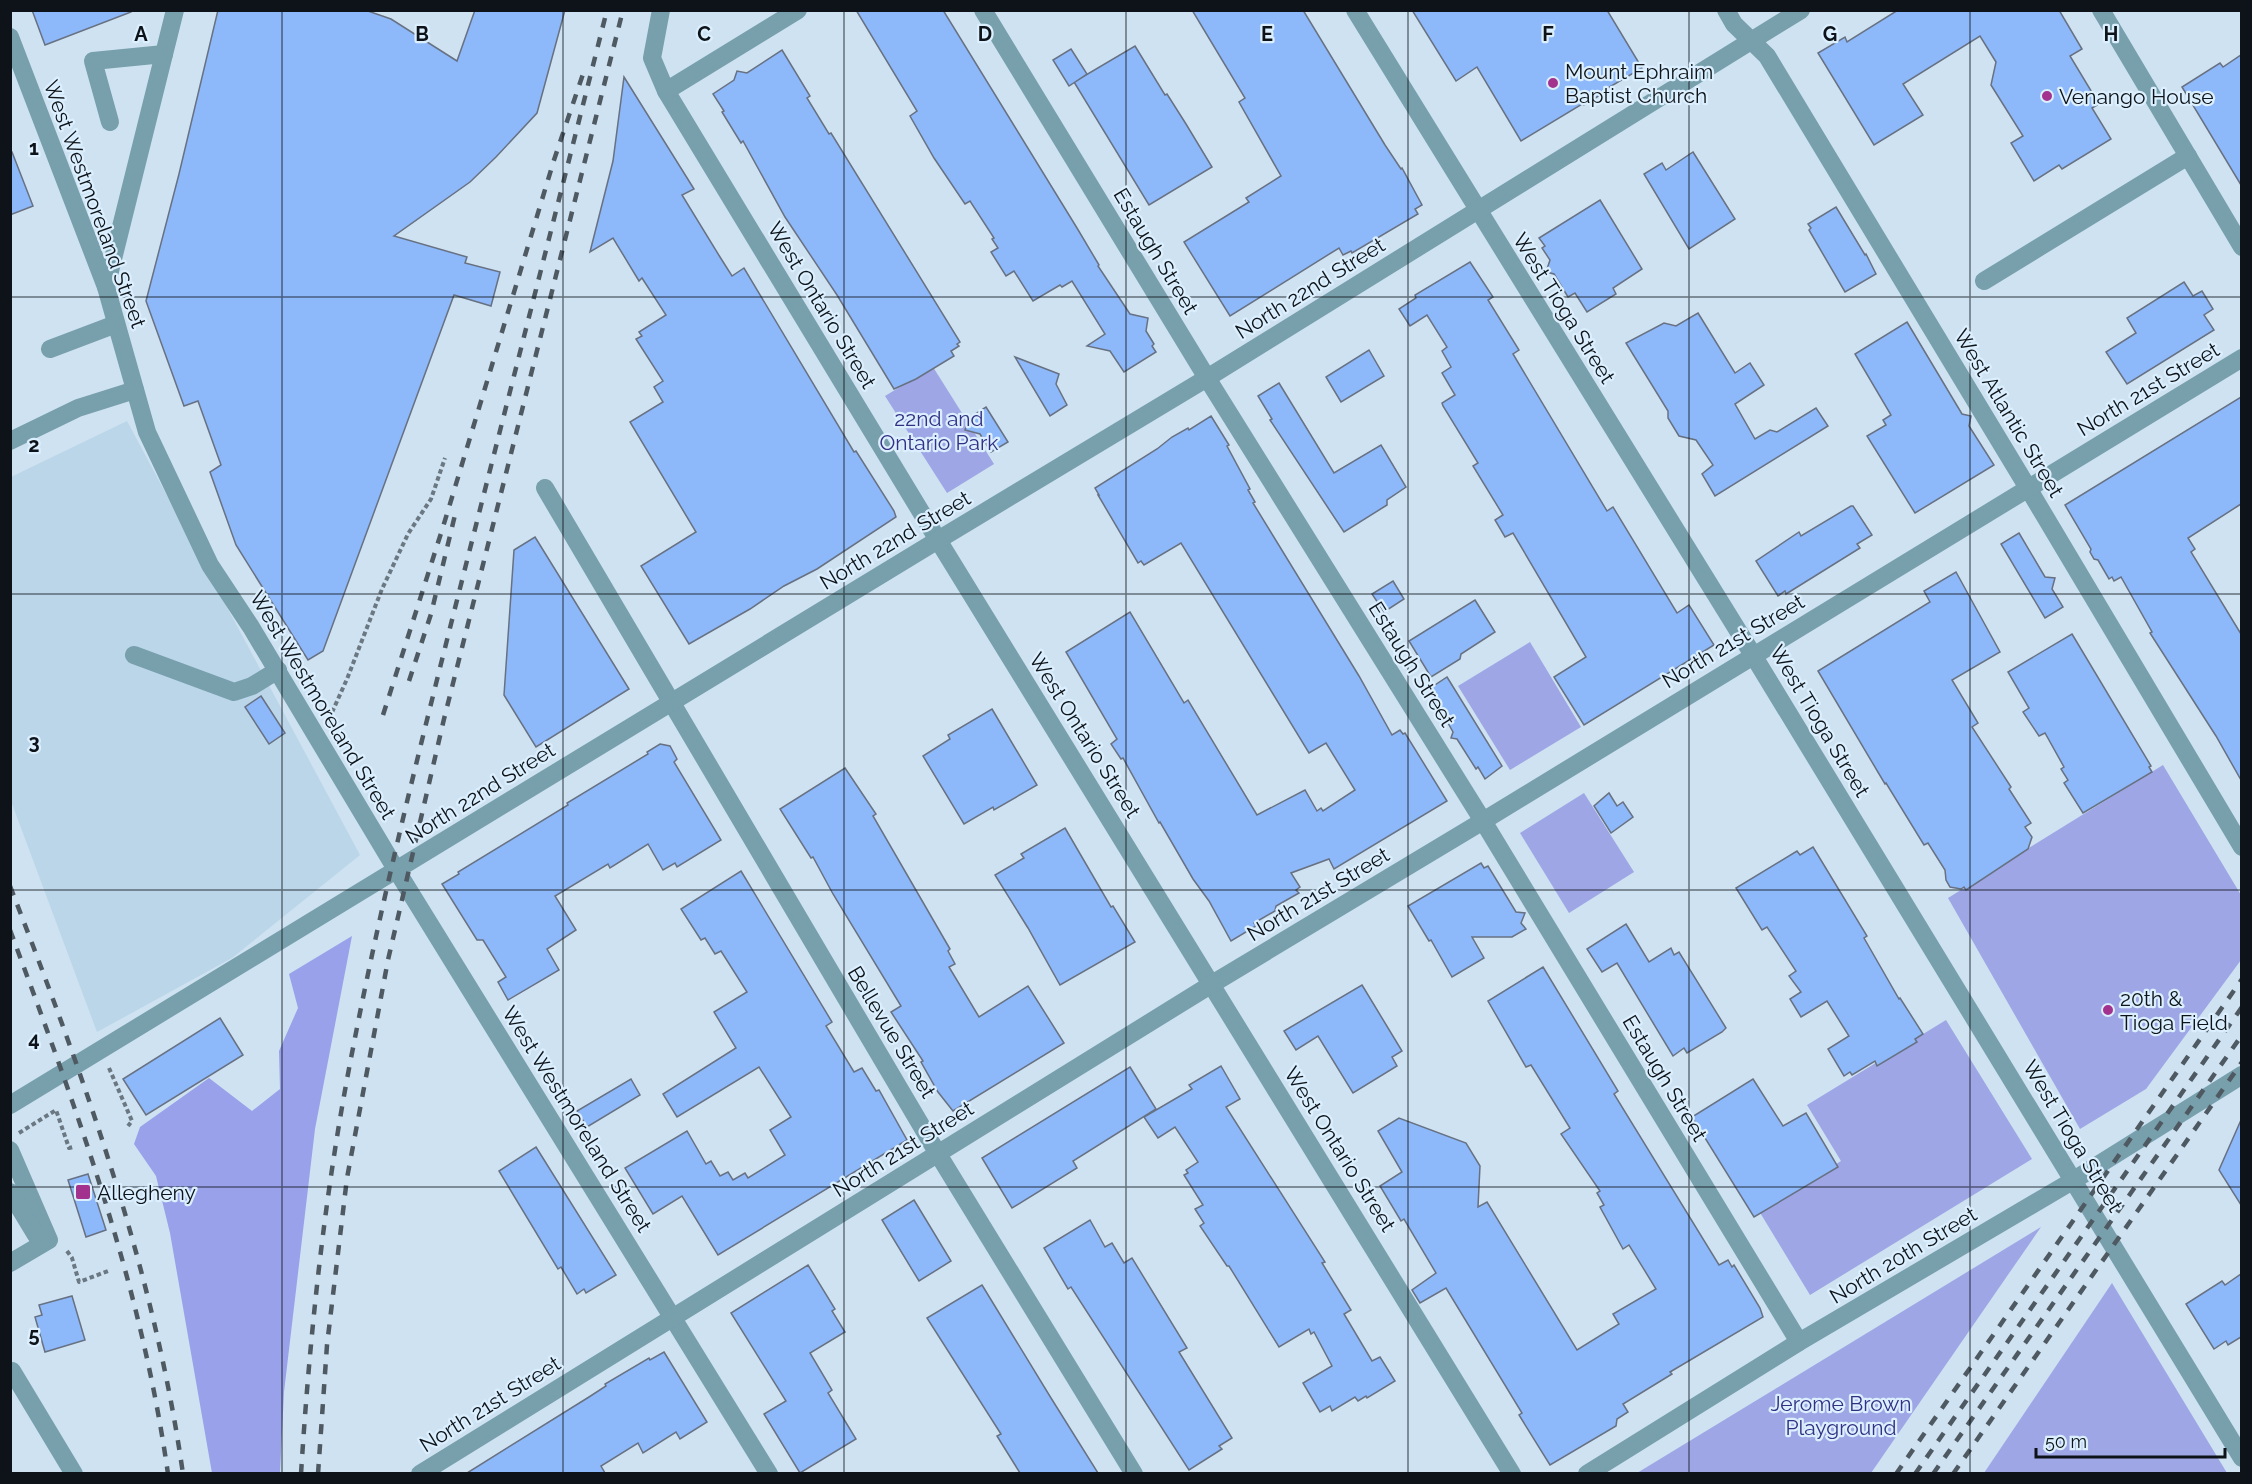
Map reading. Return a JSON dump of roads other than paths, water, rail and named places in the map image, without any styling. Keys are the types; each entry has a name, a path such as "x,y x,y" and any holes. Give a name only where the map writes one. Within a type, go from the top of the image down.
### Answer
{"street":[{"path":"106,287 175,10"},
{"name":"West Ontario Street","path":"661,10 652,58 666,91 938,540 1512,1473"},
{"path":"666,91 798,10"},
{"name":"Estaugh Street","path":"983,10 1207,378 1484,821 1799,1342"},
{"name":"West Tioga Street","path":"1355,10 1753,655 2241,1458"},
{"name":"West Atlantic Street","path":"1726,10 1734,24 1767,56 2028,488 2241,847"},
{"name":"North 22nd Street","path":"10,1105 1207,378 1801,10"},
{"path":"2101,10 2241,247"},
{"name":"West Westmoreland Street","path":"10,37 16,70 106,287 147,432 210,565 278,670 397,871 769,1473"},
{"path":"110,122 93,61 164,54"},
{"path":"1984,281 2188,156"},
{"path":"50,349 116,324"},
{"name":"North 21st Street","path":"420,1473 1212,984 1484,821 2241,358"},
{"path":"10,441 78,408 135,390"},
{"name":"Bellevue Street","path":"545,488 938,1154 1134,1473"},
{"path":"134,655 234,692 252,686 278,670"},
{"name":"North 20th Street","path":"1587,1473 1799,1342 2074,1180 2241,1075"},
{"path":"10,1150 49,1240 10,1263"},
{"path":"10,1192 42,1244"},
{"path":"10,1372 12,1371 74,1473"}],"railway":[{"path":"301,1474 314,1314 327,1207 343,1101 364,994 387,885 426,723 607,10"},
{"path":"318,1474 327,1345 347,1178 388,960 444,719 623,10"},
{"path":"383,715 443,527 554,160 585,68"},
{"path":"409,681 431,614 455,515"},
{"path":"10,886 90,1102 135,1249 154,1323 183,1474"},
{"path":"10,930 82,1131 124,1265 156,1403 168,1474"},
{"path":"1896,1474 2242,979"},
{"path":"1915,1474 2242,1007"},
{"path":"1933,1474 2242,1035"},
{"path":"1953,1474 2242,1062"}],"place":[{"name":"Mount Ephraim Baptist Church","path":"1553,83"},
{"name":"Venango House","path":"2047,96"},
{"name":"20th & Tioga Field","path":"2108,1010"},
{"name":"Allegheny","path":"83,1192"}],"park label":[{"name":"22nd and Ontario Park","path":"939,430"},
{"name":"Jerome Brown Playground","path":"1841,1415"}]}
